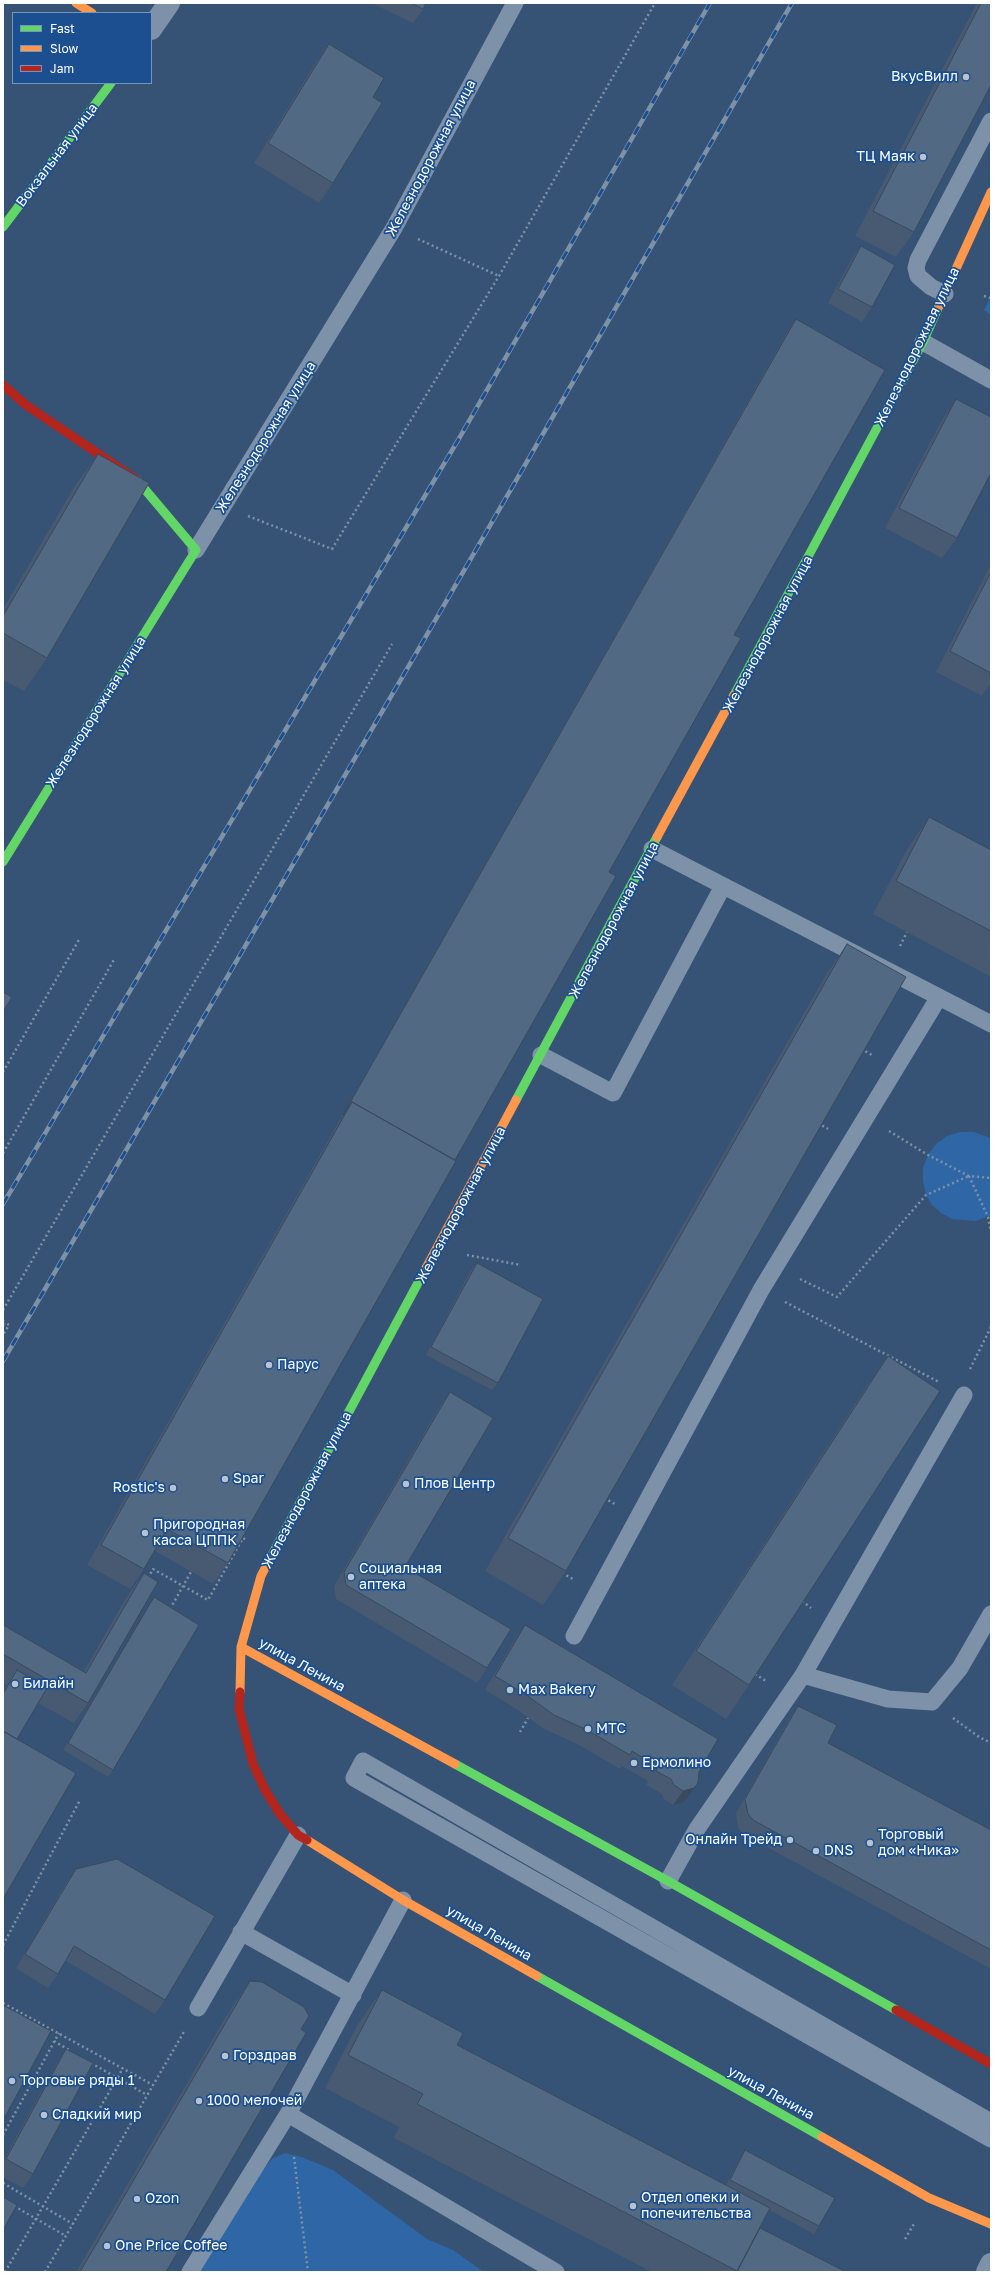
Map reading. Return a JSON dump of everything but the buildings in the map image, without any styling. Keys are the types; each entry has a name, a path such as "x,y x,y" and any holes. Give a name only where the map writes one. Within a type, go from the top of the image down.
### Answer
{"street":[{"path":"76,3 90,12"},
{"path":"152,28 170,3"},
{"name":"Вокзальная улица","path":"3,227 110,84"},
{"name":"Железнодорожная улица","path":"241,1647 261,1576 923,342 991,192"},
{"path":"3,384 26,405 134,477 159,504 196,550"},
{"name":"Железнодорожная улица","path":"3,862 196,550"},
{"name":"улица Ленина","path":"991,2064 668,1881 241,1647 239,1709 253,1764 265,1790 280,1814 298,1835 403,1900 929,2198 991,2224"},
{"path":"987,2272 991,2264"}],"lane":[{"name":"Железнодорожная улица","path":"196,550 394,228 515,3"},
{"path":"945,294 931,287 918,276 916,268 918,260 991,121"},
{"path":"923,342 991,380"},
{"path":"652,849 991,1024"},
{"path":"541,1055 613,1093 723,886"},
{"path":"574,1636 761,1290 939,997"},
{"path":"668,1881 696,1829 803,1675 961,1394"},
{"path":"803,1675 888,1699 932,1702 960,1668 991,1614"},
{"path":"991,2122 363,1761 354,1778 991,2139"},
{"path":"198,2008 298,1835"},
{"path":"190,2272 288,2114 403,1900"},
{"path":"241,1932 353,1995"},
{"path":"288,2114 556,2272"}],"path":[{"path":"224,506 332,550 499,276 655,3"},
{"path":"394,228 499,276"},
{"path":"984,296 991,298"},
{"path":"3,1310 392,644"},
{"path":"3,1072 80,938"},
{"path":"3,1153 115,958"},
{"path":"866,1117 928,1155 969,1176 991,1178"},
{"path":"969,1176 988,1217 991,1232"},
{"path":"775,1267 837,1297 926,1195 969,1176"},
{"path":"466,1255 521,1265"},
{"path":"761,1290 961,1394 991,1327"},
{"path":"3,1322 9,1325 3,1335"},
{"path":"147,1580 153,1569 208,1600 243,1538"},
{"path":"167,1616 191,1572"},
{"path":"932,1702 979,1737 991,1743"},
{"path":"520,1732 528,1718"},
{"path":"3,1945 80,1800"},
{"path":"3,2002 153,2085"},
{"path":"45,2272 198,2008"},
{"path":"3,2135 59,2033"},
{"path":"54,2041 74,2053"},
{"path":"88,2061 147,2095"},
{"path":"5,2272 123,2068"},
{"path":"288,2114 308,2272"},
{"path":"3,2183 73,2224"},
{"path":"9,2203 66,2236"},
{"path":"905,2239 914,2223"}],"shaded area":[{"path":"991,296 991,315 984,310"},
{"path":"960,1132 974,1132 991,1138 991,1215 976,1221 952,1219 941,1213 932,1205 926,1195 923,1181 923,1168 928,1155 936,1144 947,1136"},
{"path":"285,2153 302,2157 333,2170 427,2239 453,2250 484,2272 200,2272 259,2174 273,2158"}],"railway":[{"path":"3,1204 457,442 710,3"},
{"path":"3,1361 414,657 792,3"}],"traffic: fast":[{"path":"3,227 110,84"},
{"path":"734,695 923,342 939,306"},
{"path":"3,862 196,550 137,480"},
{"path":"516,1100 657,837"},
{"path":"272,1555 426,1268"},
{"path":"455,1764 668,1881 896,2010"},
{"path":"537,1976 822,2137"}],"traffic: slow":[{"path":"76,3 90,12"},
{"path":"939,306 991,192"},
{"path":"657,837 734,695"},
{"path":"426,1268 516,1100"},
{"path":"240,1692 241,1647 261,1576 272,1555"},
{"path":"241,1647 455,1764"},
{"path":"307,1840 403,1900 537,1976"},
{"path":"822,2137 929,2198 991,2224"}],"traffic: jam":[{"path":"3,385 26,405 137,480"},
{"path":"240,1692 239,1709 253,1764 265,1790 280,1814 298,1835 307,1840"},
{"path":"896,2010 991,2064"}],"place":[{"name":"ВкусВилл","path":"966,77"},
{"name":"ТЦ Маяк","path":"923,157"},
{"name":"Парус","path":"269,1365"},
{"name":"Spar","path":"225,1479"},
{"name":"Плов Центр","path":"406,1484"},
{"name":"Rostic's","path":"173,1488"},
{"name":"Пригородная касса ЦППК","path":"145,1533"},
{"name":"Социальная аптека","path":"351,1577"},
{"name":"Билайн","path":"15,1684"},
{"name":"Max Bakery","path":"510,1690"},
{"name":"МТС","path":"588,1729"},
{"name":"Ермолино","path":"634,1763"},
{"name":"Онлайн Трейд","path":"790,1840"},
{"name":"Торговый дом «Ника»","path":"870,1843"},
{"name":"DNS","path":"816,1851"},
{"name":"Горздрав","path":"225,2056"},
{"name":"Торговые ряды 1","path":"12,2081"},
{"name":"1000 мелочей","path":"199,2101"},
{"name":"Сладкий мир","path":"44,2115"},
{"name":"Ozon","path":"137,2199"},
{"name":"Отдел опеки и попечительства","path":"633,2206"},
{"name":"One Price Coffee","path":"107,2246"}]}
